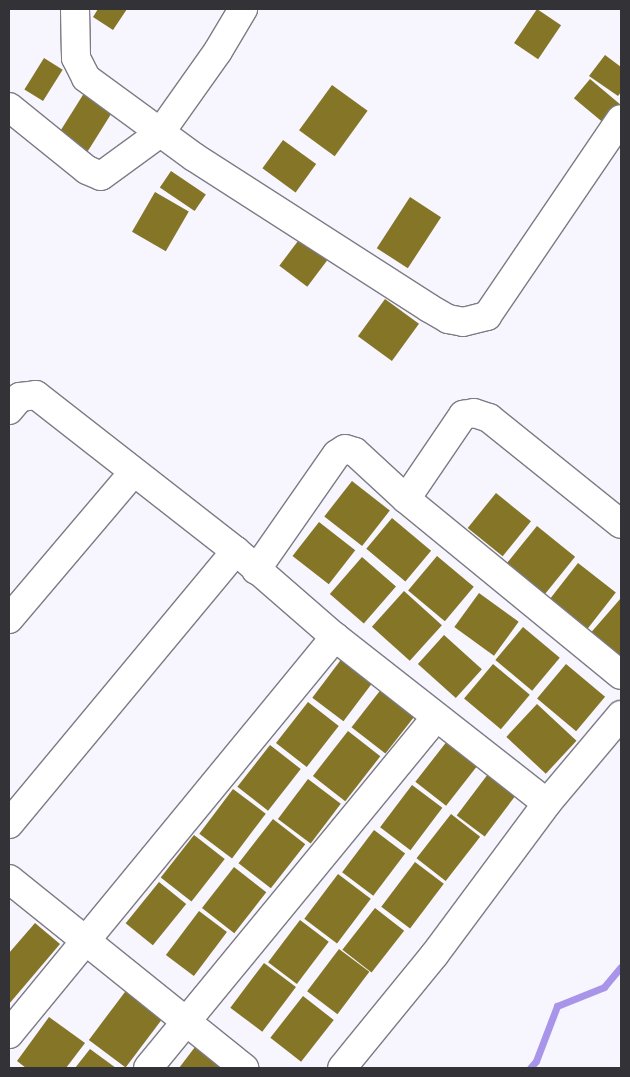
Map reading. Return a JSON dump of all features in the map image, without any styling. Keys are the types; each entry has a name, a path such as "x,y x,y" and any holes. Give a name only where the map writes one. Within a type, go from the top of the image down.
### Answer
{"street":[{"path":"75,9 76,58 86,78 160,133 448,319 464,322 486,316 621,119"},
{"path":"9,107 87,170 101,176 160,133 218,51 242,9"},
{"path":"9,410 20,396 36,395 133,473 236,551 335,637 547,803"},
{"path":"406,499 463,415 474,413 489,418 621,524"},
{"path":"256,570 337,454 345,449 355,452 406,499 621,674"},
{"path":"9,619 133,473"},
{"path":"9,824 236,551"},
{"path":"9,1034 335,637"},
{"path":"342,1068 435,954 547,803 621,715"},
{"path":"148,1068 436,717"},
{"path":"9,879 86,938 185,1022 244,1068"}],"building":[{"path":"98,9 127,9 113,30 93,17"},
{"path":"537,9 561,25 538,59 514,43"},
{"path":"605,55 621,67 621,92 618,96 589,76"},
{"path":"44,58 63,70 43,101 24,89"},
{"path":"590,79 621,105 605,124 574,98"},
{"path":"332,85 368,111 335,156 299,130"},
{"path":"86,90 115,108 85,156 56,138"},
{"path":"283,140 316,164 296,192 262,168"},
{"path":"171,171 206,194 195,211 160,188"},
{"path":"155,192 189,212 166,251 132,232"},
{"path":"410,197 441,217 408,268 377,248"},
{"path":"301,237 329,258 307,287 279,266"},
{"path":"385,299 419,324 392,361 358,336"},
{"path":"352,481 390,511 362,546 324,516"},
{"path":"496,493 531,521 503,556 468,528"},
{"path":"392,518 431,551 405,581 366,549"},
{"path":"319,522 355,550 329,584 293,556"},
{"path":"537,526 575,557 544,595 506,564"},
{"path":"437,556 474,587 445,621 408,590"},
{"path":"362,557 396,587 364,624 330,594"},
{"path":"578,563 616,593 584,633 547,603"},
{"path":"404,591 442,625 410,661 372,627"},
{"path":"479,593 519,622 494,656 454,627"},
{"path":"621,598 621,664 588,636"},
{"path":"523,627 560,658 532,691 495,660"},
{"path":"444,635 482,669 456,698 418,664"},
{"path":"343,657 374,680 343,721 312,698"},
{"path":"493,664 530,695 501,729 464,698"},
{"path":"566,664 605,697 576,731 537,698"},
{"path":"386,683 420,709 385,754 352,727"},
{"path":"308,702 339,726 307,767 276,743"},
{"path":"537,704 576,741 546,774 506,737"},
{"path":"348,731 380,756 345,801 313,776"},
{"path":"448,740 479,764 446,806 415,782"},
{"path":"270,745 301,769 268,811 237,787"},
{"path":"488,774 516,795 485,837 457,816"},
{"path":"308,779 341,804 311,844 278,819"},
{"path":"412,785 442,808 410,850 380,827"},
{"path":"233,789 266,814 232,858 199,834"},
{"path":"451,814 480,837 446,881 417,858"},
{"path":"273,819 305,844 271,888 239,863"},
{"path":"374,830 405,853 373,896 342,872"},
{"path":"194,835 225,859 191,902 161,878"},
{"path":"415,862 444,884 410,928 381,907"},
{"path":"234,867 266,892 234,933 202,908"},
{"path":"338,874 371,899 337,943 304,919"},
{"path":"159,882 186,904 153,945 126,923"},
{"path":"375,908 404,931 372,973 342,950"},
{"path":"199,911 227,932 194,976 166,955"},
{"path":"300,920 329,942 297,984 268,962"},
{"path":"35,923 60,944 9,1004 9,953"},
{"path":"339,949 369,972 337,1014 307,991"},
{"path":"264,963 296,987 262,1032 230,1008"},
{"path":"131,984 168,1012 126,1068 89,1040"},
{"path":"303,996 334,1020 301,1062 270,1038"},
{"path":"49,1017 85,1043 66,1068 26,1068 17,1061"},
{"path":"195,1047 224,1068 179,1068"},
{"path":"90,1049 116,1068 75,1068"}],"waterway":[{"path":"530,1068 536,1061 557,1006 604,987 621,967"}]}
